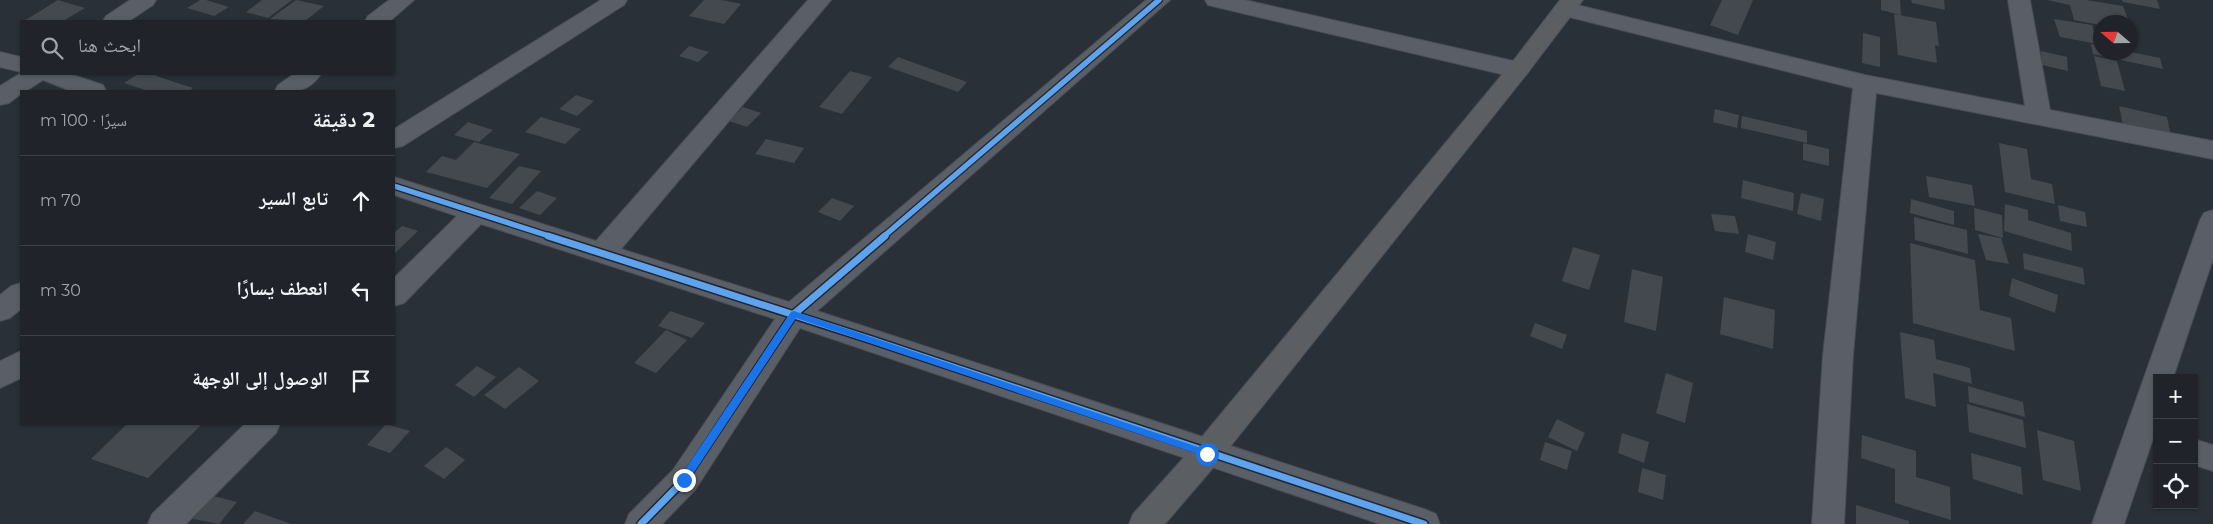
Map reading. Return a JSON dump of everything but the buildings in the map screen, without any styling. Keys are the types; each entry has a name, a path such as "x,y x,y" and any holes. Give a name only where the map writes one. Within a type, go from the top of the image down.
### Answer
{"highway":[{"path":"1145,524 1207,454 1518,70 1568,4"}],"street":[{"path":"115,20 145,0"},
{"path":"377,20 403,0"},
{"path":"395,139 616,0"},
{"path":"601,254 820,0"},
{"path":"641,524 684,480 794,314 1159,0"},
{"path":"1216,0 1518,70"},
{"path":"2019,0 2039,118"},
{"path":"1568,4 1865,83 2213,150"},
{"path":"0,59 20,65"},
{"path":"0,97 34,75"},
{"path":"51,75 91,90"},
{"path":"288,90 308,75"},
{"path":"1828,524 1838,355 1865,83"},
{"path":"395,186 601,254 794,314 1207,454 1424,524"},
{"path":"395,294 476,213"},
{"path":"2159,374 2213,220"},
{"path":"0,310 20,295"},
{"path":"0,376 20,364"},
{"path":"2108,524 2147,438 2153,403"},
{"path":"164,524 264,425"},
{"path":"2198,453 2213,458"}],"cycle path":[{"path":"641,524 684,480 794,314 1159,0"},
{"path":"395,186 872,340 1424,524"}],"route":[{"path":"684,480 794,314 1207,454"}]}
